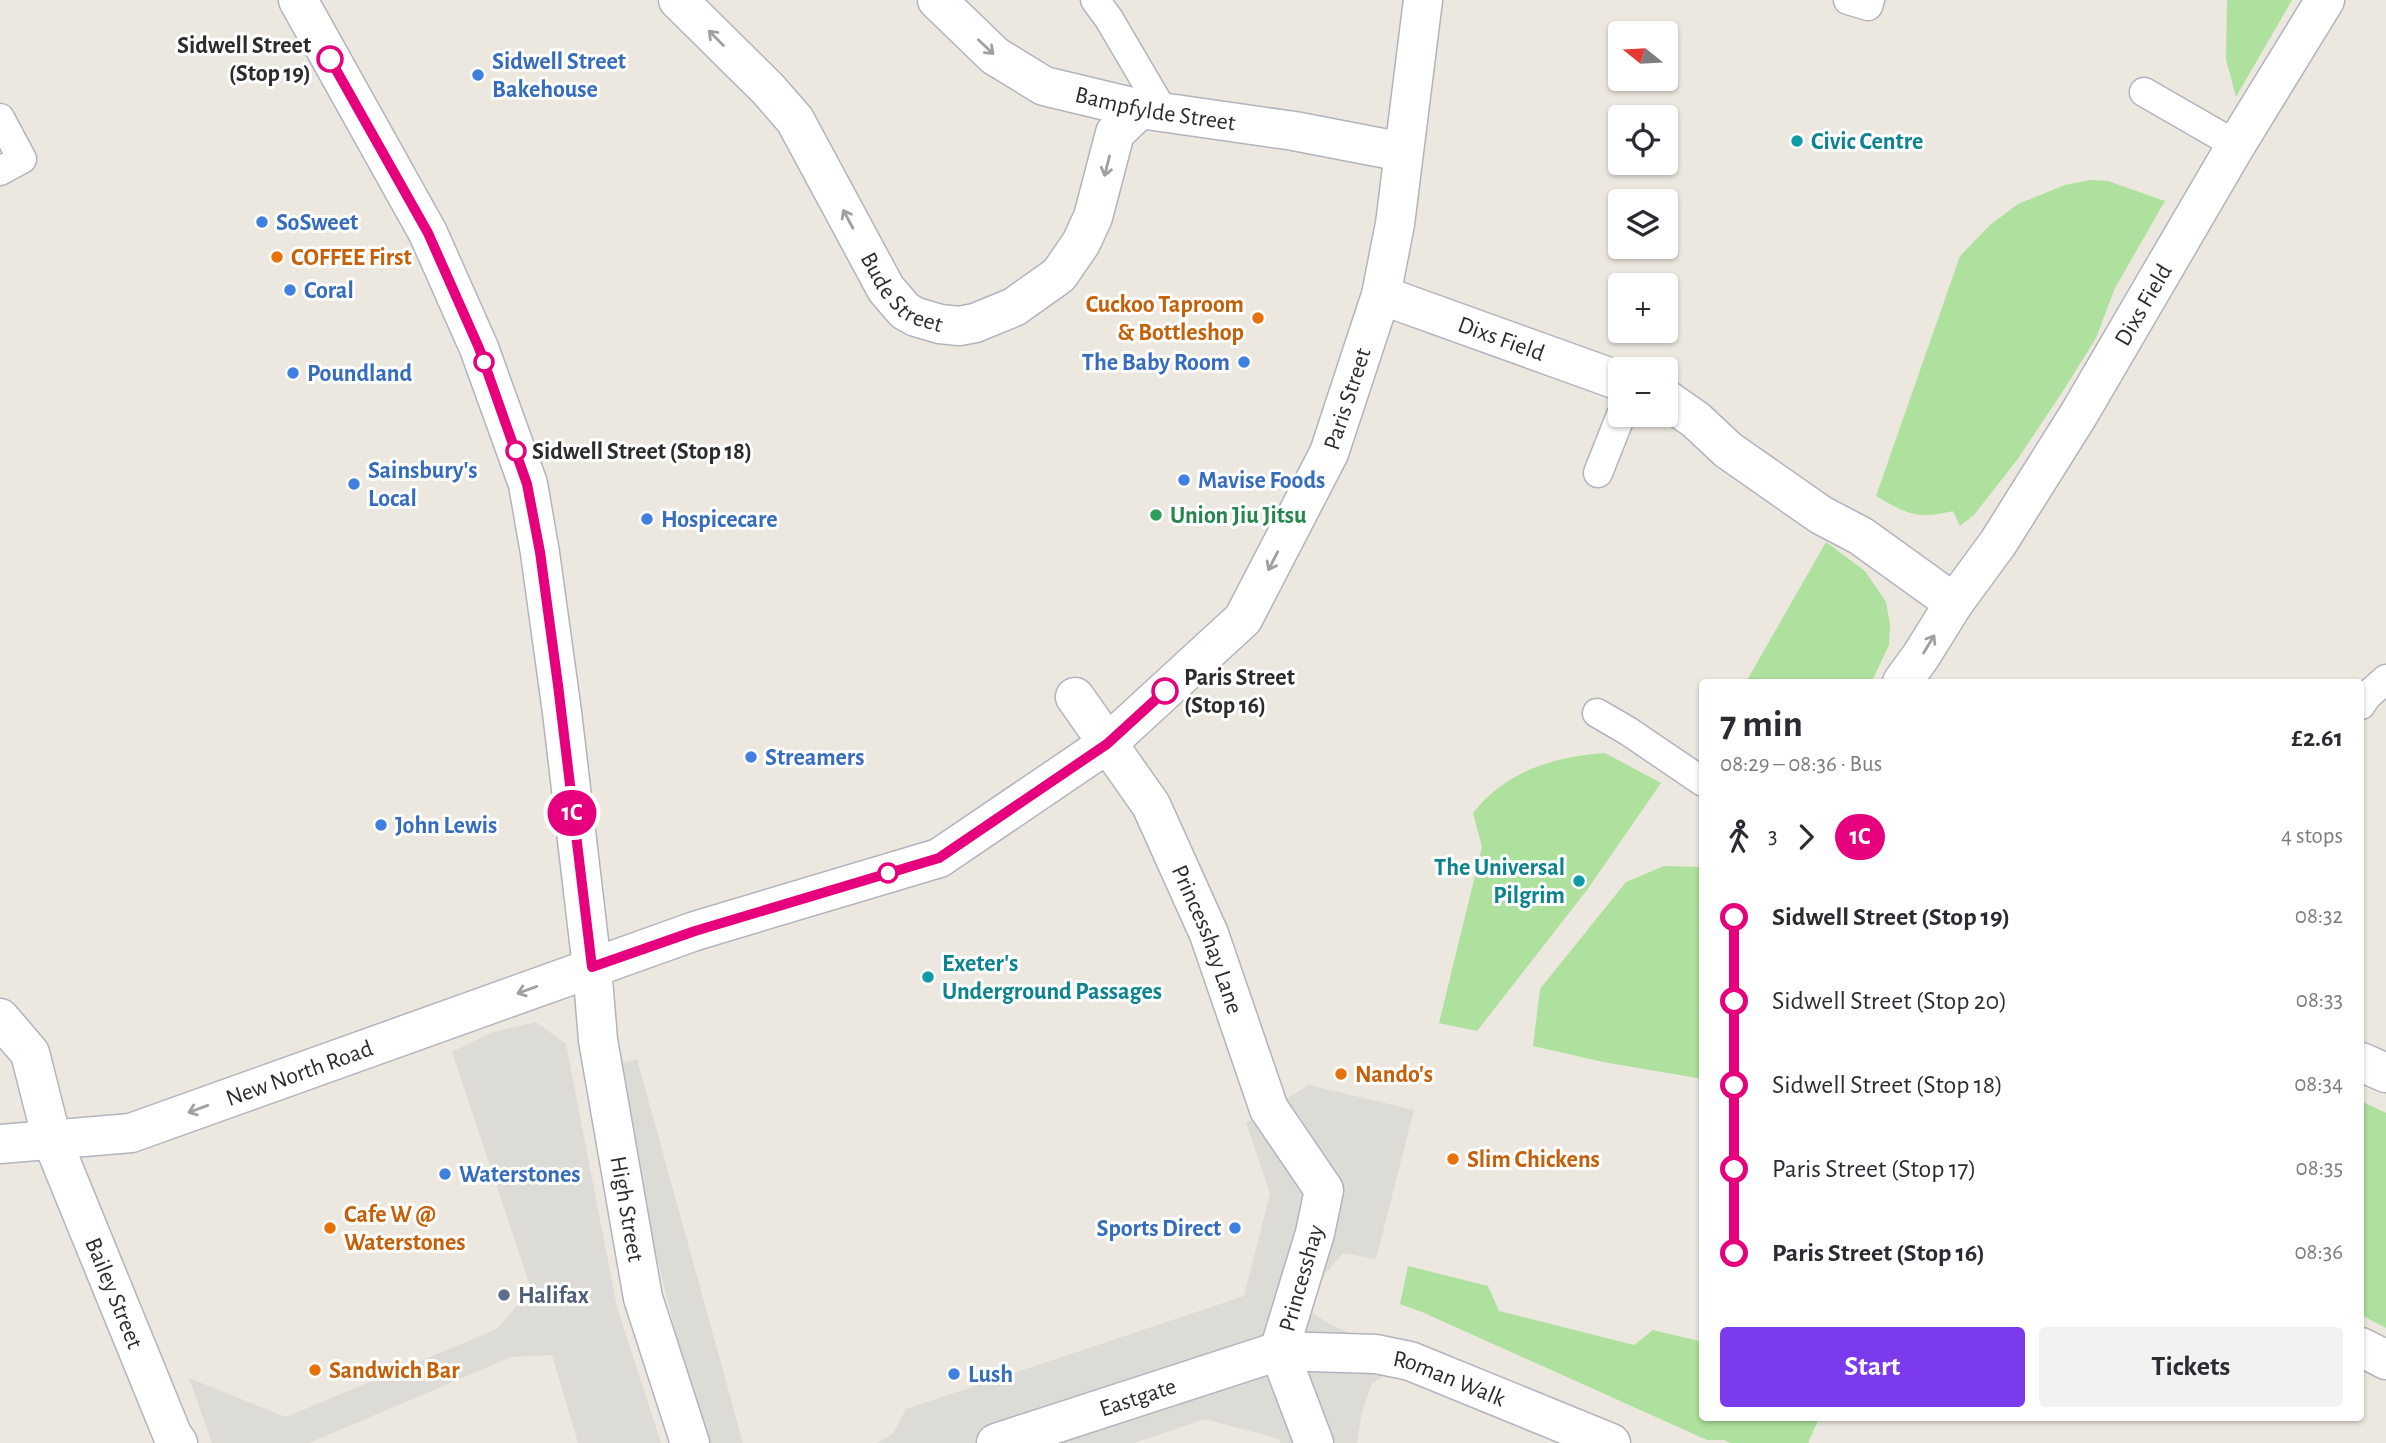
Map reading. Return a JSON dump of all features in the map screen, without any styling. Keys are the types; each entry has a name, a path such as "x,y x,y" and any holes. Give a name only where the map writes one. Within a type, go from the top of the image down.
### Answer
{"street":[{"name":"High Street","path":"298,0 428,233 479,348 527,484 540,552 558,685 592,967 598,1040 643,1298 690,1443"},
{"name":"Bude Street","path":"678,0 768,89 795,120 886,289 905,311 940,324 959,326 1014,307 1059,275 1081,243 1093,218 1115,133 1151,110"},
{"name":"Bampfylde Street","path":"937,0 995,56 1044,86 1151,110 1294,131 1404,152"},
{"name":"Paris Street","path":"592,967 695,931 939,858 1107,744 1243,619 1329,453 1381,295 1395,224 1423,0"},
{"name":"Dixs Field","path":"1904,679 1922,656 1954,603 1998,543 2079,414 2236,145 2325,0"},
{"name":"Dixs Field","path":"1381,295 1608,377"},
{"path":"1678,407 1728,450 1821,515 1861,536 1954,603"},
{"name":"Princesshay Lane","path":"1075,697 1151,805 1209,934 1269,1110 1324,1190"},
{"name":"New North Road","path":"0,1144 131,1133 592,967"},
{"name":"Bailey Street","path":"0,1018 30,1053 52,1140 167,1440"},
{"path":"2364,1063 2386,1073"},
{"name":"Princesshay","path":"1314,1443 1279,1351 1312,1244 1324,1190"},
{"path":"2364,1349 2386,1360"},
{"name":"Eastgate","path":"996,1443 1279,1351"},
{"name":"Roman Walk","path":"1279,1351 1376,1354 1409,1361 1611,1443"}],"lane":[{"path":"1095,0 1109,19 1151,110"},
{"path":"1848,0 1868,6 1870,0"},
{"path":"2144,92 2236,145"},
{"path":"0,118 22,159 0,171"},
{"path":"1598,473 1615,427"},
{"path":"2364,700 2386,679"},
{"path":"1597,713 1699,779"}],"green space":[{"path":"2227,0 2292,0 2236,97 2226,59"},
{"path":"2090,180 2108,181 2165,201 2115,288 2096,338 2017,460 1974,515 1960,526 1953,511 1930,515 1913,514 1876,496 1960,256 1990,225 2018,204 2065,185"},
{"path":"1826,542 1865,571 1886,602 1890,624 1889,645 1873,679 1748,679"},
{"path":"1605,753 1661,783 1587,890 1477,1031 1439,1023 1482,847 1473,813 1501,786 1532,769 1567,758"},
{"path":"1664,866 1699,867 1699,1078 1603,1062 1533,1046 1540,989 1626,882"},
{"path":"2364,1102 2386,1113 2386,1328 2364,1317"},
{"path":"1408,1266 1488,1286 1499,1311 1634,1345 1653,1330 1699,1341 1699,1421 1818,1421 1808,1443 1731,1443 1724,1440 1707,1440 1400,1304"}],"shaded area":[{"path":"536,1022 566,1044 617,1307 661,1443 578,1443 552,1355 511,1357 309,1443 212,1443 189,1378 286,1417 497,1329 520,1302 533,1295 452,1052 490,1033"},
{"path":"637,1059 743,1443 705,1443 699,1426 609,1066"},
{"path":"1309,1085 1414,1110 1376,1259 1343,1253 1310,1292 1311,1312 1330,1324 1410,1361 1372,1383 1362,1412 1357,1443 1281,1443 1279,1439 1205,1419 1134,1443 876,1443 893,1434 906,1409 1244,1296 1270,1193 1246,1123"}],"bus line":[{"name":"1C","path":"330,59 428,233 479,348 527,484 540,552 562,712 592,967 695,931 939,858 1107,744 1165,691"}],"place":[{"name":"Sidwell Street (Stop 19)","path":"330,59"},
{"name":"Sidwell Street Bakehouse","path":"478,75"},
{"name":"Civic Centre","path":"1797,141"},
{"name":"SoSweet","path":"262,222"},
{"name":"COFFEE First","path":"277,257"},
{"name":"Coral","path":"290,290"},
{"name":"Cuckoo Taproom & Bottleshop","path":"1258,318"},
{"name":"The Baby Room","path":"1244,362"},
{"name":"Poundland","path":"293,373"},
{"name":"Sidwell Street (Stop 18)","path":"516,451"},
{"name":"Mavise Foods","path":"1184,480"},
{"name":"Sainsbury's Local","path":"354,484"},
{"name":"Union Jiu Jitsu","path":"1156,515"},
{"name":"Hospicecare","path":"647,519"},
{"name":"Paris Street (Stop 16)","path":"1165,691"},
{"name":"Streamers","path":"751,757"},
{"name":"John Lewis","path":"381,825"},
{"name":"The Universal Pilgrim","path":"1579,881"},
{"name":"Exeter's Underground Passages","path":"928,977"},
{"name":"Nando's","path":"1341,1074"},
{"name":"Slim Chickens","path":"1453,1159"},
{"name":"Waterstones","path":"445,1174"},
{"name":"Cafe W @ Waterstones","path":"330,1228"},
{"name":"Sports Direct","path":"1235,1228"},
{"name":"Halifax","path":"504,1295"},
{"name":"Sandwich Bar","path":"315,1370"},
{"name":"Lush","path":"954,1374"}]}
